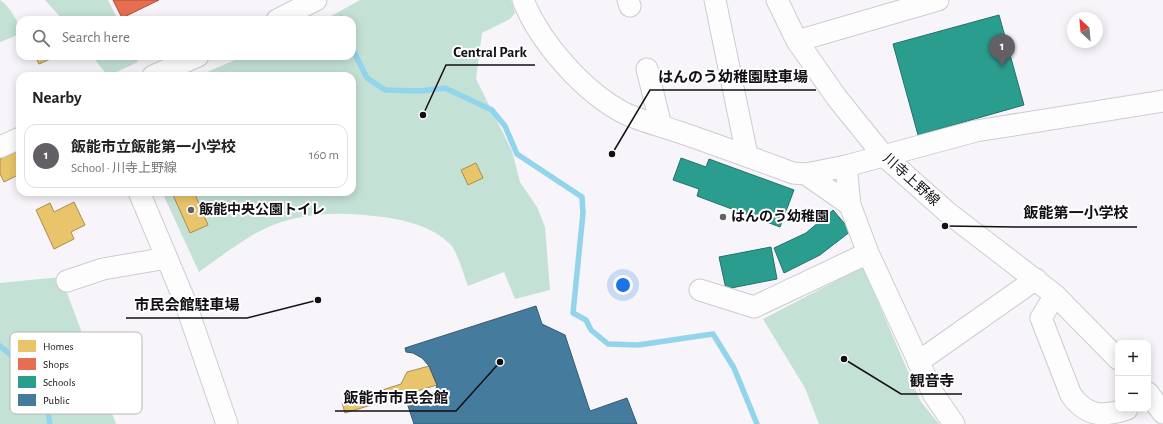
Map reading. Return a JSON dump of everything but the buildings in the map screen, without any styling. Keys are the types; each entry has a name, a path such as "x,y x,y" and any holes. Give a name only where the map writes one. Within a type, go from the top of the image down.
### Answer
{"street":[{"path":"285,16 316,0"},
{"path":"523,0 529,14 557,54 575,76 597,96 625,114 793,173 806,174 846,166 976,131 1163,101"},
{"path":"714,0 747,156"},
{"name":"川寺上野線","path":"777,0 797,41 837,98 883,155 947,212 1055,295 1115,356"},
{"path":"797,41 938,0"},
{"path":"162,72 189,60"},
{"path":"647,69 661,126"},
{"path":"0,147 16,140"},
{"path":"846,166 850,205 868,253 934,395 954,424"},
{"path":"806,174 850,205"},
{"path":"141,196 184,299 227,424"},
{"path":"700,290 754,307 868,253"},
{"path":"67,281 103,269 167,258"},
{"path":"918,362 960,330 1036,279"},
{"path":"1055,295 1040,318 1071,394 1079,405 1090,412 1110,415 1118,412"}],"green space":[{"path":"0,0 7,6 16,20 16,36 0,42"},
{"path":"45,0 108,0 116,16 59,16"},
{"path":"360,0 511,0 515,13 510,19 482,33 476,79 512,151 520,182 537,207 545,227 550,290 515,299 504,272 468,286 453,247 436,233 419,225 401,220 349,214 299,217 267,228 244,240 199,272 164,196 356,196 356,72 207,72 235,60 356,60 356,16 331,16"},
{"path":"95,60 137,60 138,62 117,72 105,72"},
{"path":"863,267 921,402 939,424 819,424 805,388 763,319"},
{"path":"61,277 82,332 10,332 10,414 112,414 116,424 0,424 0,283"}],"waterway":[{"path":"356,56 367,78 385,90 420,91 445,88 492,110 505,126 517,154 582,197 583,213 573,313 586,320 591,330 608,344 638,345 713,334 734,368 757,424"},
{"path":"0,346 10,355"},
{"path":"48,414 50,424"}],"place":[{"name":"飯能市立飯能第一小学校","path":"1002,67"},
{"name":"Central Park","path":"423,115"},
{"name":"はんのう幼稚園駐車場","path":"612,154"},
{"name":"飯能中央公園トイレ","path":"191,210"},
{"name":"はんのう幼稚園","path":"723,217"},
{"name":"飯能第一小学校","path":"945,226"},
{"name":"市民会館駐車場","path":"318,300"},
{"name":"観音寺","path":"844,359"},
{"name":"飯能市市民会館","path":"500,362"}]}
